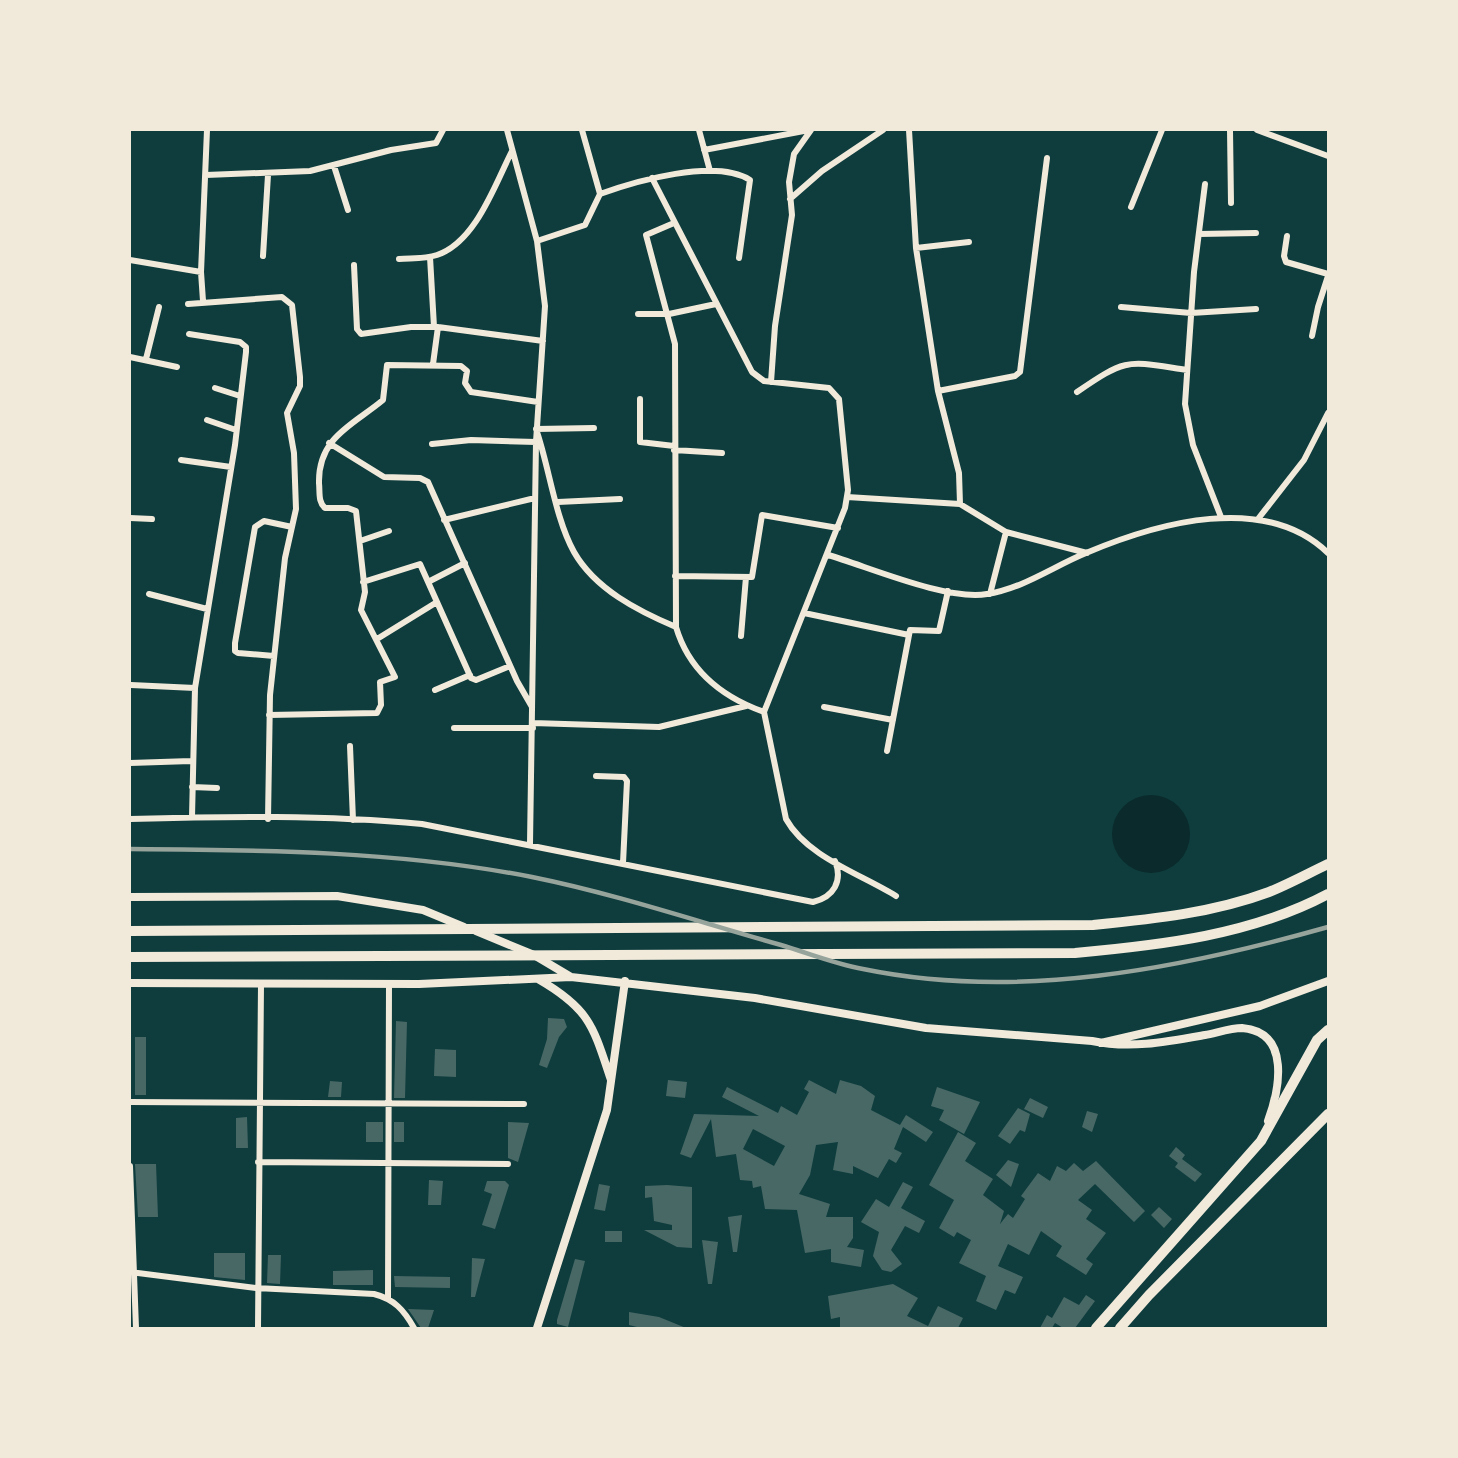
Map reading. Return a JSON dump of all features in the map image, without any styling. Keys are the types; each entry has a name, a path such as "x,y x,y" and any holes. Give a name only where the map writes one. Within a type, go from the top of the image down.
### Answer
{"highway":[{"path":"130,931 1093,925 1150,920 1236,902 1270,891 1328,864"},
{"path":"130,957 1075,953 1208,936 1270,919 1328,894"},
{"path":"1096,1328 1261,1141 1317,1040 1328,1030"},
{"path":"1120,1328 1149,1295 1328,1114"}],"street":[{"path":"203,301 201,272 207,130"},
{"path":"206,175 268,175 334,166 391,150 436,143 443,130"},
{"path":"507,130 537,241 545,306 536,442 530,844"},
{"path":"582,130 600,194"},
{"path":"699,130 710,171"},
{"path":"704,150 811,130"},
{"path":"771,382 775,326 792,215 789,182 794,154 811,130"},
{"path":"790,199 839,158 883,130"},
{"path":"909,130 916,248 938,391 956,458 960,504"},
{"path":"1131,207 1162,130"},
{"path":"1230,130 1231,203"},
{"path":"1257,130 1328,156"},
{"path":"399,259 430,257 454,246 465,235 512,151"},
{"path":"938,391 1014,376 1020,372 1047,158"},
{"path":"334,166 348,210"},
{"path":"537,241 587,224 593,204 600,194 652,178 710,171 750,180 747,219 739,258"},
{"path":"263,256 268,175"},
{"path":"652,178 752,372 764,381 821,387 835,393 840,406 847,497 828,555 764,712 786,819 797,835 835,861 896,896"},
{"path":"1205,184 1191,313 1185,404 1187,425 1222,517"},
{"path":"674,223 646,235 669,314 674,344 676,627 682,650 697,670 712,684 746,706 764,712"},
{"path":"1199,234 1256,233"},
{"path":"1287,236 1286,262 1328,277 1312,336"},
{"path":"916,248 969,242"},
{"path":"430,257 436,327 433,364"},
{"path":"130,260 201,272"},
{"path":"354,265 358,329 365,334 400,328 436,327 543,341"},
{"path":"187,304 282,297 292,305 300,386 290,400 287,413 296,483 292,527 285,558 269,715 268,819"},
{"path":"638,314 669,314 716,304"},
{"path":"146,359 159,307"},
{"path":"1121,307 1191,313 1256,309"},
{"path":"189,334 243,344 246,352 231,467 195,688 191,761 192,817"},
{"path":"130,357 177,367"},
{"path":"1077,392 1115,366 1128,363 1187,370"},
{"path":"269,715 372,714 381,705 380,682 396,675 361,610 365,596 356,512 348,508 326,508 321,504 319,476 329,443 341,429 383,400 387,365 433,364 464,367 467,371 466,386 471,391 538,402"},
{"path":"215,388 240,396"},
{"path":"640,399 640,442 643,445 722,453"},
{"path":"1258,519 1283,492 1304,460 1328,413"},
{"path":"207,420 236,430"},
{"path":"537,429 594,428"},
{"path":"537,429 566,533 585,567 627,602 676,627"},
{"path":"432,444 471,440 536,442"},
{"path":"329,443 384,477 424,479 465,563 510,666 534,709"},
{"path":"181,460 231,467"},
{"path":"847,497 960,504 1006,532 1087,553"},
{"path":"444,520 535,498"},
{"path":"558,502 620,499"},
{"path":"675,576 753,576 762,514 838,528"},
{"path":"828,555 948,591 990,594 1087,553 1180,523 1222,517 1258,519 1292,530 1326,551 1328,540"},
{"path":"130,518 152,519"},
{"path":"274,656 238,653 235,651 235,643 255,527 264,521 292,527"},
{"path":"360,541 389,531"},
{"path":"990,594 1006,532"},
{"path":"363,582 388,576 416,563 422,567 470,675 476,680 510,666"},
{"path":"428,582 465,563"},
{"path":"741,636 746,577"},
{"path":"887,751 909,635 912,628 939,631 948,591"},
{"path":"149,594 207,609"},
{"path":"377,639 437,602"},
{"path":"804,613 909,635"},
{"path":"435,690 470,675"},
{"path":"131,685 195,688"},
{"path":"454,728 533,725 659,727 746,706"},
{"path":"824,708 893,720"},
{"path":"350,746 353,820"},
{"path":"130,763 191,761"},
{"path":"596,776 624,777 627,780 623,863"},
{"path":"192,787 217,788"},
{"path":"130,820 192,817 422,824 813,902 830,895 836,888 838,870 835,861"},
{"path":"130,897 337,896 388,902 423,910 499,939 571,976"},
{"path":"130,983 389,984 571,976 755,998 926,1028 1122,1046 1242,1028 1269,1041 1278,1055 1279,1071 1273,1106 1261,1141"},
{"path":"535,978 577,1006 591,1022 612,1083"},
{"path":"537,1328 607,1110 625,981"},
{"path":"1101,1043 1260,1006 1328,981"},
{"path":"388,1298 389,984"},
{"path":"258,1328 256,1288 261,985"},
{"path":"130,1102 389,1101 524,1104"},
{"path":"258,1162 508,1164"},
{"path":"130,1166 131,1272 135,1328"},
{"path":"131,1272 256,1288 374,1294 388,1298 399,1306 414,1328"}],"water":[{"path":"1151,795 1166,798 1179,806 1187,819 1190,834 1187,849 1179,862 1166,870 1151,873 1136,870 1123,862 1115,849 1112,834 1115,819 1123,806 1136,798"}],"building":[{"path":"548,1018 564,1019 567,1027 559,1037 547,1068 539,1065 547,1039"},
{"path":"396,1021 407,1022 405,1098 394,1098"},
{"path":"135,1037 146,1037 146,1095 135,1095"},
{"path":"435,1049 456,1050 456,1077 434,1076"},
{"path":"668,1080 687,1082 685,1098 666,1096"},
{"path":"809,1080 836,1094 840,1080 861,1086 875,1096 871,1110 900,1125 906,1115 933,1132 926,1142 903,1127 894,1149 902,1153 896,1163 889,1159 878,1178 853,1166 853,1174 833,1170 838,1142 816,1145 810,1175 799,1194 830,1204 826,1217 853,1217 853,1238 847,1247 864,1250 861,1267 831,1262 831,1249 805,1253 797,1210 765,1209 761,1186 753,1188 752,1181 740,1180 736,1154 716,1157 711,1119 691,1158 680,1154 694,1114 759,1116 722,1097 727,1087 778,1113 781,1106 797,1115 809,1092 804,1089","holes":["753,1129 785,1146 774,1166 743,1149"]},
{"path":"330,1081 342,1082 341,1097 328,1097"},
{"path":"937,1087 980,1102 964,1134 939,1120 944,1110 931,1106"},
{"path":"1030,1098 1048,1107 1043,1118 1024,1109"},
{"path":"1018,1108 1030,1114 1025,1132 1020,1130 1010,1144 998,1136"},
{"path":"1087,1111 1098,1114 1092,1132 1082,1127"},
{"path":"247,1117 248,1148 236,1148 236,1118"},
{"path":"366,1122 383,1122 383,1142 366,1142"},
{"path":"394,1122 404,1122 404,1142 394,1142"},
{"path":"508,1122 529,1123 518,1162 508,1158"},
{"path":"958,1132 976,1143 965,1161 993,1179 983,1195 1004,1211 1000,1224 1008,1214 1013,1218 1025,1199 1021,1196 1038,1173 1050,1181 1057,1166 1066,1171 1074,1163 1083,1171 1096,1161 1145,1211 1134,1222 1095,1184 1078,1200 1092,1210 1086,1219 1106,1233 1086,1259 1093,1264 1086,1275 1056,1256 1062,1246 1041,1231 1029,1255 1008,1244 998,1266 1023,1277 1015,1294 1005,1290 996,1310 976,1301 986,1276 959,1263 971,1240 957,1232 954,1237 939,1228 954,1200 929,1185"},
{"path":"1176,1147 1185,1155 1182,1159 1202,1174 1195,1182 1175,1167 1178,1163 1169,1156"},
{"path":"1008,1160 1019,1164 1011,1187 996,1175"},
{"path":"135,1164 156,1164 158,1217 138,1217"},
{"path":"429,1180 443,1181 441,1205 428,1205"},
{"path":"487,1181 505,1181 509,1185 495,1229 482,1225 492,1194 484,1191"},
{"path":"903,1182 913,1187 901,1208 925,1221 919,1233 905,1226 891,1250 902,1264 891,1272 882,1270 873,1256 879,1232 861,1222 876,1199 889,1207"},
{"path":"599,1184 610,1186 605,1211 594,1209"},
{"path":"645,1186 692,1187 692,1248 677,1247 644,1230 672,1230 672,1225 654,1221 652,1197 645,1198"},
{"path":"1159,1207 1172,1219 1164,1228 1151,1215"},
{"path":"742,1215 737,1252 733,1252 728,1217"},
{"path":"605,1231 622,1231 622,1242 605,1242"},
{"path":"702,1240 718,1242 712,1284 708,1284"},
{"path":"214,1253 245,1253 245,1280 214,1277"},
{"path":"268,1255 281,1255 280,1284 267,1283"},
{"path":"472,1258 485,1259 475,1297 471,1297"},
{"path":"575,1259 585,1261 568,1327 557,1324 557,1320"},
{"path":"373,1270 373,1285 333,1285 333,1271"},
{"path":"394,1276 450,1277 450,1288 395,1287"},
{"path":"893,1284 918,1298 907,1316 928,1326 938,1306 963,1318 958,1328 840,1328 840,1317 831,1319 828,1296"},
{"path":"1086,1295 1095,1301 1075,1328 1063,1328 1055,1323 1052,1328 1040,1328 1047,1315 1052,1318 1064,1297 1079,1305"},
{"path":"408,1309 434,1310 428,1328 421,1328"},
{"path":"629,1312 659,1317 686,1328 641,1328 629,1325"}],"railway":[{"path":"130,849 332,854 482,868 595,892 853,967 921,978 980,982 1098,976 1156,967 1214,956 1328,927"}]}
